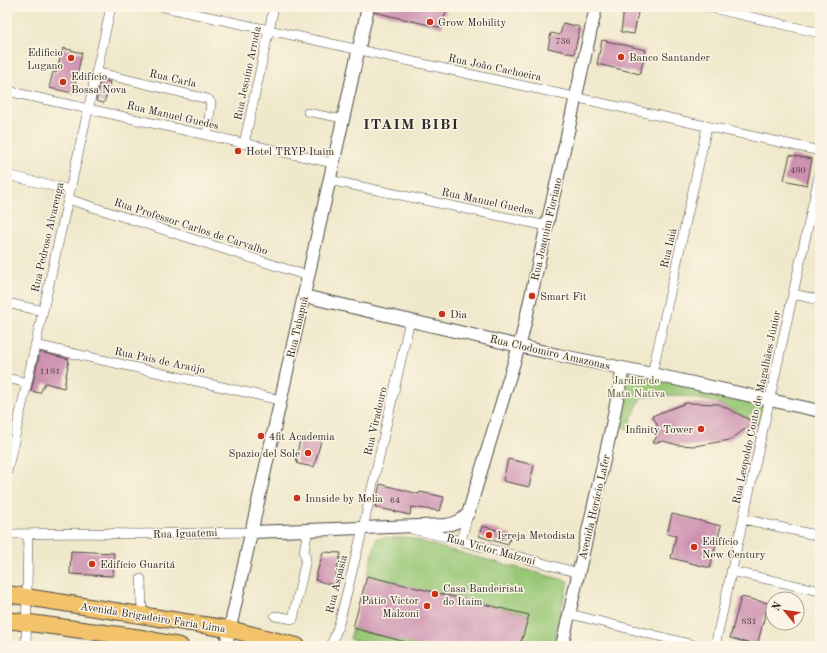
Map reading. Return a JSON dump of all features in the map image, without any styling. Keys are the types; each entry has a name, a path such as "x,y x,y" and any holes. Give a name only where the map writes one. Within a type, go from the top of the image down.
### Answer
{"highway":[{"name":"Avenida Brigadeiro Faria Lima","path":"7,594 229,629 297,646"},
{"name":"Avenida Brigadeiro Faria Lima","path":"7,620 142,642 180,646"}],"street":[{"name":"Rua Pedroso Alvarenga","path":"7,472 111,7"},
{"name":"Rua João Cachoeira","path":"164,7 820,151"},
{"name":"Rua Jesuíno Arruda","path":"244,144 274,7"},
{"name":"Rua Tabapuã","path":"226,646 368,7"},
{"name":"Rua Joaquim Floriano","path":"461,541 520,345 596,7"},
{"path":"708,7 820,33"},
{"name":"Rua Carla","path":"96,72 208,99 211,103 211,108 207,135"},
{"name":"Rua Manuel Guedes","path":"7,91 333,163"},
{"path":"307,112 343,119"},
{"name":"Rua Iaiá","path":"652,374 708,127"},
{"name":"Rua Leopoldo Couto de Magalhães Júnior","path":"714,646 820,172"},
{"path":"7,175 70,190"},
{"name":"Rua Manuel Guedes","path":"329,180 547,226"},
{"name":"Rua Professor Carlos de Carvalho","path":"68,199 308,276"},
{"path":"793,294 820,300"},
{"name":"Rua Clodomiro Amazonas","path":"304,296 820,411"},
{"path":"7,303 43,311"},
{"name":"Rua Viradouro","path":"363,528 410,320"},
{"name":"Rua Pais de Araújo","path":"35,345 280,400"},
{"name":"Avenida Horácio Lafer","path":"562,646 612,425 623,368"},
{"path":"7,378 27,383"},
{"name":"Rua Victor Malzoni","path":"363,528 454,524 462,520 468,514"},
{"path":"743,519 820,536"},
{"name":"Rua Victor Malzoni","path":"402,527 461,541 579,573"},
{"name":"Rua Iguatemi","path":"7,534 138,534 363,528"},
{"name":"Rua Aspásia","path":"331,646 339,624 363,528"},
{"path":"275,616 293,619 306,559 304,552 308,529"},
{"path":"26,646 28,534"},
{"path":"731,571 820,591"},
{"path":"141,579 142,615"},
{"path":"570,614 698,646"}],"green space":[{"name":"Jardim de Mata Nativa","path":"626,373 765,402 760,429 750,419 718,403 679,395 641,397 627,430 615,420"},
{"path":"408,537 442,548 568,581 553,646 520,646 529,615 367,576 377,538"},
{"path":"353,628 421,646 374,646 350,639"}],"building":[{"name":"Grow Mobility","path":"375,7 447,7 442,28 374,12"},
{"path":"624,9 638,12 634,34 621,32"},
{"path":"563,23 580,27 574,54 548,48 551,33 560,35"},
{"name":"Banco Santander","path":"602,40 646,50 640,74 597,64"},
{"path":"63,48 82,53 73,93 49,88 53,72 56,73"},
{"path":"101,79 110,82 104,103 96,101"},
{"path":"790,155 812,159 807,185 784,180"},
{"path":"40,352 69,359 64,388 45,383 40,393 31,391"},
{"name":"Infinity Tower","path":"686,403 719,404 748,419 752,424 730,440 695,446 678,445 663,441 653,443 658,434 657,424 652,416"},
{"name":"Spazio del Sole","path":"304,437 321,441 314,467 298,464 296,459 300,439"},
{"path":"508,459 534,465 529,487 503,481"},
{"path":"380,484 419,494 420,492 444,497 440,511 411,507 410,515 375,507"},
{"name":"Edifício New Century","path":"672,514 721,526 710,568 671,558 676,536 667,534"},
{"path":"482,526 511,534 508,545 479,536"},
{"path":"71,551 114,553 113,576 70,574"},
{"path":"323,552 341,553 333,585 315,580"},
{"name":"Pátio Victor Malzoni","path":"367,576 529,615 520,646 421,646 353,628"},
{"path":"741,597 765,602 765,615 757,646 750,646 751,644 730,638"}],"place":[{"name":"Grow Mobility","path":"430,22"},
{"name":"Banco Santander","path":"621,57"},
{"name":"Edificio Lugano","path":"71,58"},
{"name":"Edifício Bossa Nova","path":"63,82"},
{"name":"Hotel TRYP Itaim","path":"238,151"},
{"name":"Smart Fit","path":"532,296"},
{"name":"Dia","path":"442,314"},
{"name":"Infinity Tower","path":"701,429"},
{"name":"4fit Academia","path":"261,436"},
{"name":"Spazio del Sole","path":"308,453"},
{"name":"Innside by Melia","path":"297,498"},
{"name":"Igreja Metodista","path":"489,535"},
{"name":"Edifício New Century","path":"694,547"},
{"name":"Edifício Guaritá","path":"92,564"},
{"name":"Casa Bandeirista do Itaim","path":"435,594"},
{"name":"Pátio Victor Malzoni","path":"427,606"}],"district":[{"name":"ITAIM BIBI","path":"411,124"}]}
